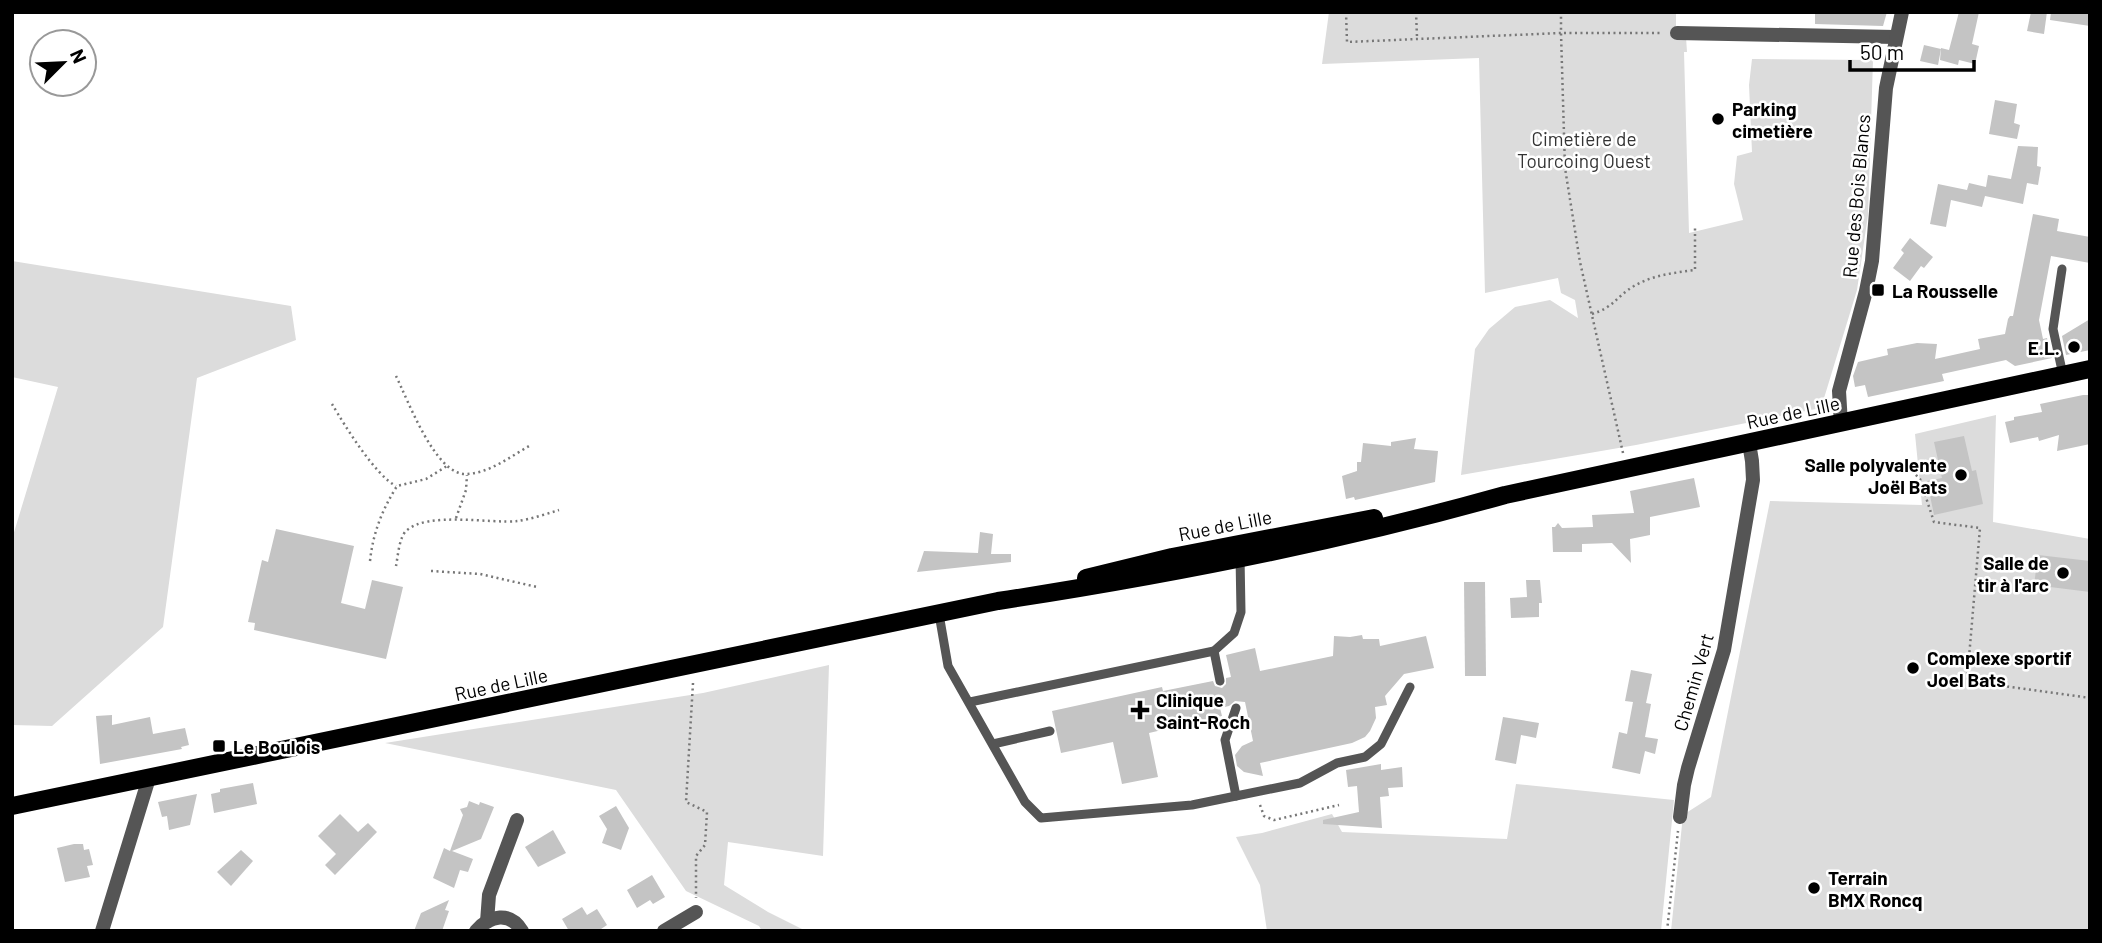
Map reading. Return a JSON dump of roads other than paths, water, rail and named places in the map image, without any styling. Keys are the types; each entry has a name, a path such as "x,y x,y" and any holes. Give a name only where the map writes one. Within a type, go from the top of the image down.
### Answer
{"main road":[{"name":"Rue de Lille","path":"12,806 939,614 1140,564 1444,504 1505,495 2090,369"},
{"name":"Rue de Lille","path":"998,601 1135,580 1239,559 1415,520 1505,495"}],"street":[{"name":"Rue des Bois Blancs","path":"1841,424 1839,391 1872,261 1884,102 1902,12"},
{"path":"1677,33 1895,37"},
{"name":"Chemin Vert","path":"1680,817 1684,785 1718,672 1732,607 1752,481 1749,443"},
{"path":"102,931 149,778"},
{"path":"482,926 489,895 517,820"},
{"path":"664,931 696,912"},
{"path":"482,926 500,918 512,919 522,931"}],"lane":[{"path":"2062,269 2053,329 2063,375"},
{"path":"970,702 1214,651 1234,633 1241,612 1239,559 1242,550 1260,546 1278,536"},
{"path":"939,614 948,666 1025,802 1041,818 1192,805 1300,783 1337,763 1365,757 1381,744 1410,687"},
{"path":"1214,651 1220,681"},
{"path":"1236,708 1225,740 1236,796"},
{"path":"993,744 1051,731"}],"place":[{"name":"Parking cimetière","path":"1718,119"},
{"name":"La Rousselle","path":"1878,290"},
{"name":"E.L.","path":"2074,347"},
{"name":"Salle polyvalente Joël Bats","path":"1961,475"},
{"name":"Salle de tir à l'arc","path":"2063,573"},
{"name":"Complexe sportif Joel Bats","path":"1913,668"},
{"name":"Clinique Saint-Roch","path":"1140,710"},
{"name":"Le Boulois","path":"219,746"},
{"name":"Terrain BMX Roncq","path":"1814,888"}],"park label":[{"name":"Cimetière de Tourcoing Ouest","path":"1584,149"}]}
